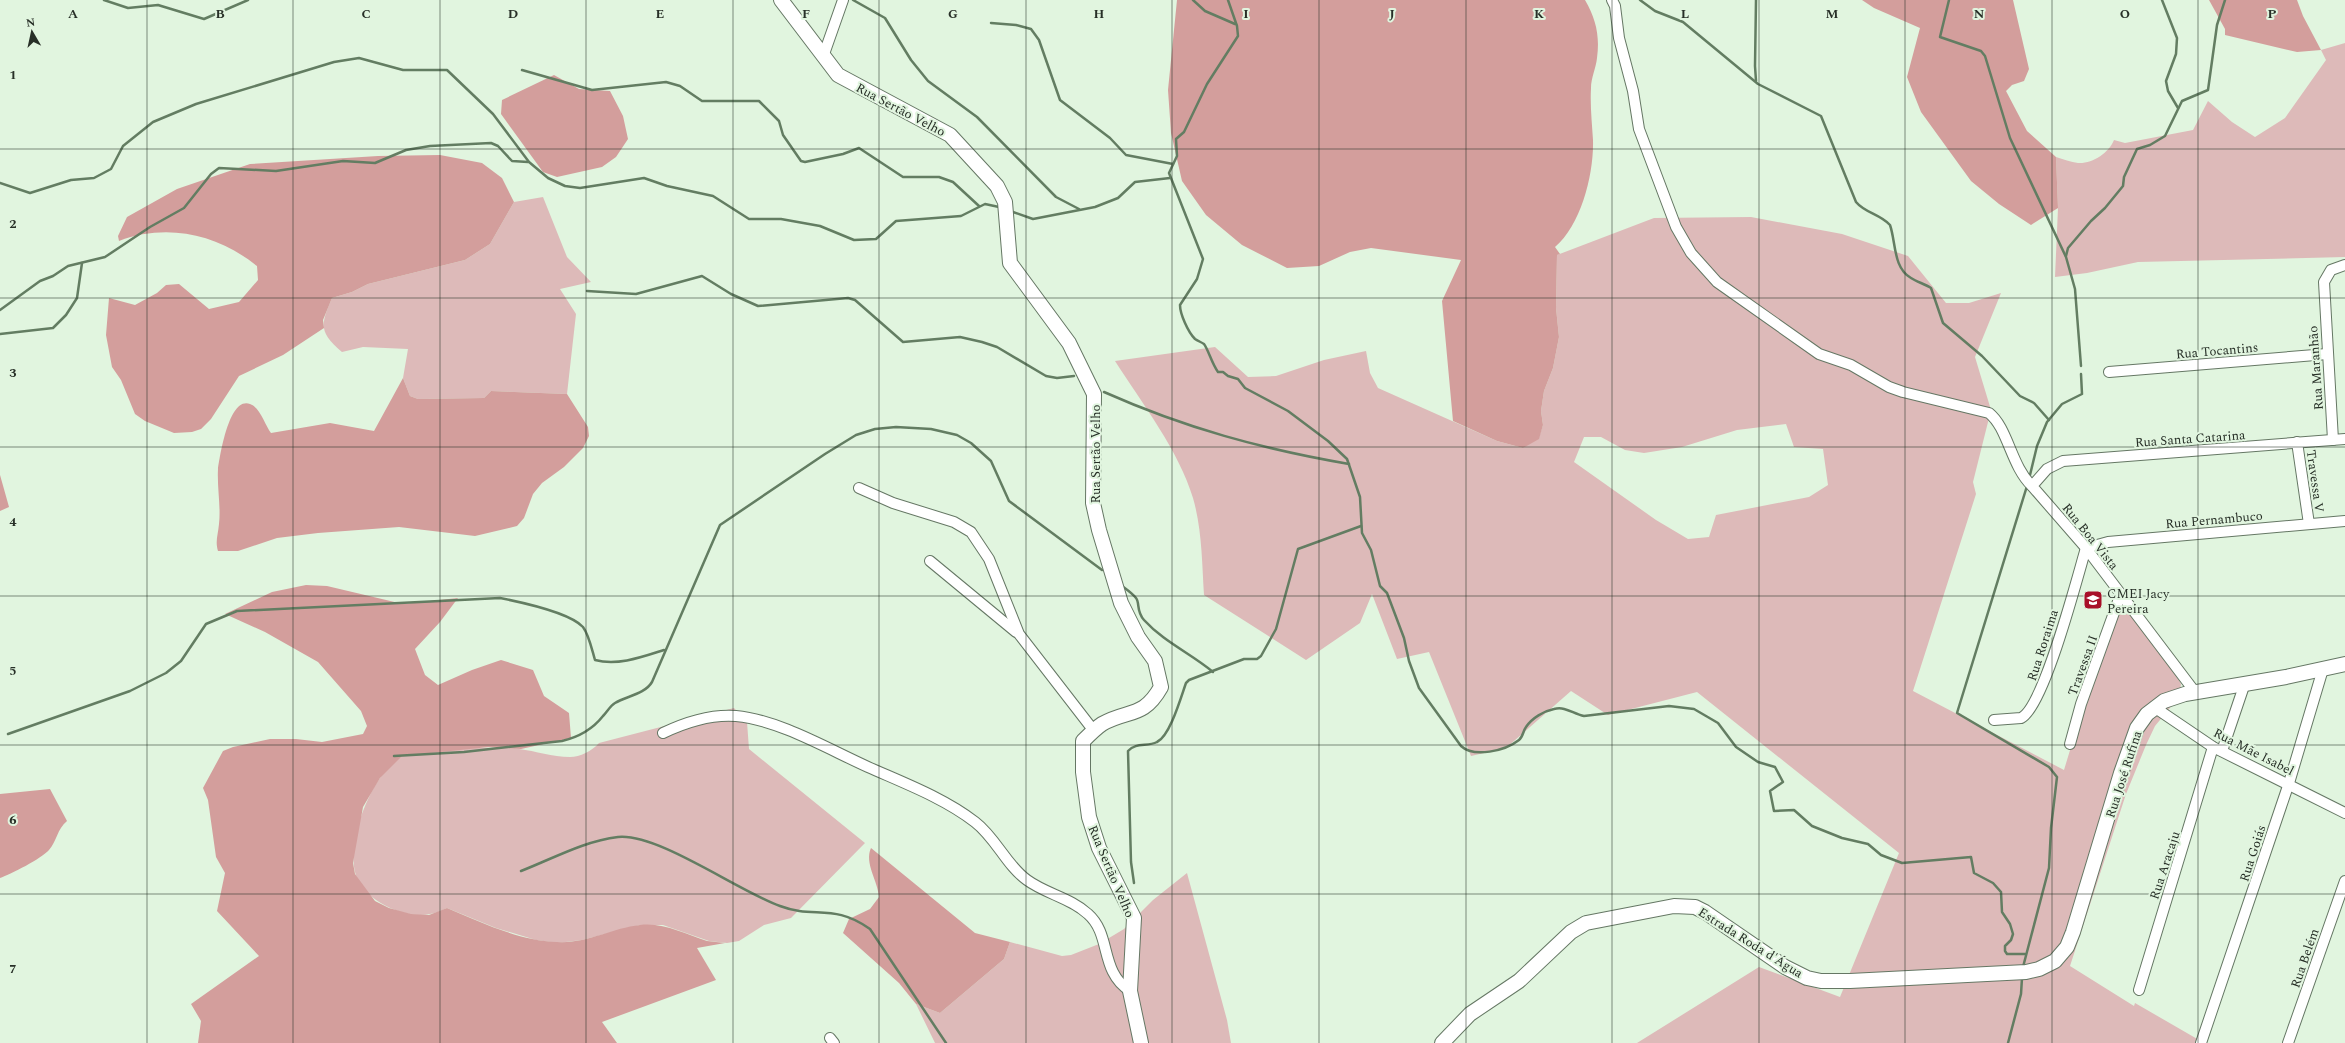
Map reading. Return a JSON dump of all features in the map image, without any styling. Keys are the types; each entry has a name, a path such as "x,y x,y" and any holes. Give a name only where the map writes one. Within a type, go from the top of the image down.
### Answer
{"street":[{"name":"Rua Sertão Velho","path":"781,0 824,54 838,75 950,135 997,186 1004,202 1010,263 1069,343 1094,394 1094,503 1098,530 1121,603 1138,637 1155,660 1161,687 1154,699 1142,710 1102,724 1083,741 1083,772 1089,817 1099,848 1134,918 1130,991 1141,1043"},
{"path":"824,54 842,0"},
{"name":"Rua Boa Vista","path":"1612,0 1616,6 1619,38 1633,91 1639,129 1646,152 1676,228 1691,253 1711,277 1819,354 1851,365 1898,390 1989,413 1995,420 2018,469 2086,548 2120,596 2195,692"},
{"name":"Rua Maranhão","path":"2333,440 2323,295 2324,282 2328,272 2334,268 2345,265"},
{"name":"Rua Tocantins","path":"2109,372 2327,354"},
{"name":"Rua Santa Catarina","path":"2032,486 2052,465 2063,461 2345,439"},
{"name":"Travessa V","path":"2297,442 2309,524"},
{"path":"859,488 893,503 960,524 971,532 989,559 1019,634"},
{"name":"Rua Pernambuco","path":"2086,548 2108,542 2345,521"},
{"name":"Rua Roraima","path":"1994,720 2021,718 2031,708 2044,684 2086,548"},
{"path":"930,561 1019,634 1094,731"},
{"name":"Travessa II","path":"2070,744 2081,704 2120,596"},
{"name":"Rua José Rufina","path":"2055,961 2067,947 2073,932 2137,728 2154,707 2175,697 2195,692 2345,664"},
{"name":"Rua Goiás","path":"2201,1043 2289,783 2323,669"},
{"path":"2218,749 2245,683"},
{"name":"Rua Mãe Isabel","path":"2154,707 2218,749 2289,783 2345,813"},
{"path":"663,733 685,723 705,718 726,716 755,720 797,734 924,793 964,815 992,838 1024,878 1089,914 1099,927 1112,972 1120,983 1130,991"},
{"name":"Rua Aracaju","path":"2140,990 2218,749"},
{"name":"Rua Belém","path":"2288,1043 2345,881"},
{"name":"Estrada Roda d'Água","path":"1442,1043 1462,1020 1519,981 1579,927 1594,920 1674,906 1695,907 1705,912 1785,967 1807,978 1850,981 2021,972 2039,969 2055,961"}],"shaded area":[{"path":"1177,0 1585,0 1592,14 1598,42 1598,50 1591,88 1593,153 1588,183 1579,212 1572,226 1555,247 1560,254 1557,255 1556,308 1559,337 1553,368 1544,391 1541,411 1543,425 1539,439 1523,448 1497,441 1453,421 1442,301 1461,260 1371,248 1350,252 1319,266 1287,268 1242,245 1206,215 1182,181 1171,133 1168,90"},
{"path":"1862,0 2013,0 2029,69 2024,81 2012,85 2006,91 2027,131 2056,157 2058,208 2031,225 1999,204 1971,181 1921,112 1907,77 1920,28 1874,8"},
{"path":"2209,0 2297,0 2303,16 2321,50 2297,52 2225,35 2225,29"},
{"path":"2345,43 2345,257 2138,262 2087,273 2055,277 2058,208 2056,157 2075,163 2089,162 2104,153 2112,145 2114,140 2125,143 2193,130 2208,101 2232,122 2255,137 2285,118 2326,60 2321,50"},
{"path":"554,75 579,89 610,91 623,116 628,139 616,157 602,167 557,177 543,172 501,114 502,100"},
{"path":"440,155 482,163 502,178 514,202 490,244 465,260 368,284 352,292 332,298 323,320 324,328 283,355 239,376 211,419 201,429 192,432 174,433 145,421 135,414 121,380 112,367 106,335 109,298 135,305 157,293 166,285 179,284 209,309 239,302 258,280 257,266 242,255 208,239 191,235 155,233 119,241 118,236 127,217 177,189 250,164 378,156"},
{"path":"543,197 567,257 591,282 560,289 576,314 567,394 491,391 484,398 418,399 410,396 403,378 408,349 363,347 342,352 334,345 325,333 324,321 332,298 352,292 368,284 465,260 490,244 514,202"},
{"path":"1751,217 1842,234 1908,256 1946,303 1969,303 2001,293 1975,357 1991,410 1973,482 1976,494 1913,691 2064,770 2116,599 2157,642 2181,684 2179,697 2155,726 2126,794 2070,966 2134,1006 2135,1003 2199,1040 2198,1043 1637,1043 1759,967 1840,997 1899,853 1697,692 1608,715 1571,691 1506,748 1471,756 1429,652 1397,659 1372,594 1360,623 1306,660 1204,595 1198,522 1193,498 1187,480 1159,428 1115,361 1215,347 1248,377 1276,376 1324,360 1366,351 1370,373 1378,388 1497,441 1523,448 1539,437 1543,425 1541,411 1544,391 1553,368 1559,337 1556,308 1557,255 1654,218","holes":["1786,424 1794,447 1823,449 1828,485 1809,497 1716,515 1709,537 1688,539 1656,520 1574,462 1584,437 1601,437 1625,450 1644,453 1682,447 1737,430"]},
{"path":"403,378 410,396 418,399 484,398 491,391 567,394 588,427 589,436 583,448 564,467 542,483 533,494 524,518 517,526 475,536 399,527 318,533 277,538 238,551 218,551 217,541 220,510 218,469 223,441 231,418 236,409 243,404 250,404 254,406 271,433 330,423 374,431"},
{"path":"0,475 9,507 0,511"},
{"path":"306,585 327,586 403,604 458,598 440,622 415,649 425,675 438,685 472,670 501,660 533,670 544,696 569,713 571,738 521,749 489,747 402,756 380,778 363,807 353,863 355,874 375,901 389,908 411,914 429,915 447,908 500,930 543,941 578,941 619,929 640,925 657,925 666,927 707,941 725,943 697,948 716,980 602,1022 617,1043 198,1043 201,1021 191,1004 259,956 217,911 225,873 216,857 208,800 203,788 223,751 233,747 270,739 296,739 322,742 363,734 367,726 361,711 318,662 265,632 225,614 272,592"},
{"path":"734,708 747,722 749,749 865,843 791,918 764,925 739,941 727,943 709,941 663,925 640,925 582,940 558,943 536,940 496,928 447,908 432,914 408,914 385,905 375,899 359,882 355,872 353,858 358,825 372,791 391,765 402,756 440,750 510,748 563,757 574,757 586,753 599,743"},
{"path":"50,789 67,821 61,828 52,846 45,854 26,866 0,878 0,794"},
{"path":"871,848 975,933 1010,942 1004,959 940,1013 916,1004 899,983 843,933 849,919 870,909 879,897 869,860"},
{"path":"1187,873 1227,1020 1231,1043 935,1043 916,1004 940,1013 1004,959 1010,942 1062,956 1071,955 1099,944 1124,929 1153,900"}],"waterway":[{"path":"104,0 128,8 158,5 204,19 248,0"},
{"path":"853,0 885,18 911,60 928,81 977,117 1056,197 1079,209"},
{"path":"1193,0 1205,11 1235,24"},
{"path":"1228,0 1237,26 1238,36 1207,84 1184,132 1176,139 1177,156 1169,173 1203,259 1197,279 1180,305 1181,313 1192,336 1206,346 1218,372 1223,372 1228,376 1238,379 1245,388 1288,411 1328,441 1347,459 1360,497 1362,533 1371,550 1380,586 1387,593 1404,638 1409,661 1419,688 1461,746 1474,752 1490,752 1506,747 1520,739 1526,727 1535,718 1542,713 1558,708 1566,709 1584,716 1669,706 1694,709 1718,723 1736,747 1758,762 1775,767 1783,782 1770,791 1774,811 1794,810 1812,826 1842,838 1868,844 1881,855 1902,863 1971,857 1974,873 1993,883 2001,892 2002,912 2010,924 2013,934 2011,940 2005,946 2005,951 2007,954 2025,954"},
{"path":"1640,0 1655,11 1683,22 1758,84 1821,116 1856,202 1864,209 1882,218 1890,225 1898,261 1905,274 1931,288 1943,323 1982,356 2020,396 2034,403 2049,420"},
{"path":"1756,0 1756,81"},
{"path":"1949,0 1940,37 1981,51 1985,56 2010,138 2066,257 2075,289 2081,366"},
{"path":"2162,0 2177,38 2176,54 2166,81 2168,91 2178,108"},
{"path":"2066,256 2068,248 2123,186 2124,177 2137,149 2150,145 2165,136 2182,101 2208,90 2217,25 2225,0"},
{"path":"991,23 1016,25 1031,29 1039,40 1060,100 1110,138 1126,155 1173,164"},
{"path":"0,183 30,193 71,180 94,178 111,169 123,146 153,122 196,104 334,62 359,58 403,70 447,70 493,114 529,162 548,178 565,186 580,188 644,178 667,186 713,196 749,219 781,219 820,226 854,240 876,239 896,221 961,216 985,204 999,207"},
{"path":"522,70 592,90 666,82 680,86 702,101 759,101 779,121 783,135 801,161 805,162 843,154 859,148 903,177 939,177 953,182 979,206"},
{"path":"0,310 40,281 53,276 68,266 105,257 150,227 184,208 211,174 219,168 276,171 343,161 375,163 406,150 430,146 491,143 498,146 512,161 528,162"},
{"path":"1013,212 1033,219 1095,207 1118,198 1135,182 1170,178"},
{"path":"0,334 53,328 66,315 77,298 82,263"},
{"path":"587,291 636,294 702,276 731,294 758,306 848,298 855,300 903,342 960,337 997,347 1046,376 1057,378 1074,376"},
{"path":"2030,475 2037,446 2047,422 2062,404 2082,394 2081,374"},
{"path":"1104,392 1134,405 1194,427 1224,436 1285,451 1349,464"},
{"path":"394,756 464,752 562,741 580,735 590,729 599,721 613,704 640,692 652,682 720,525 825,454 856,435 875,429 896,427 931,429 957,435 971,443 991,461 1009,501 1102,570"},
{"path":"2023,967 2049,868 2051,828 2057,777 2049,767 1957,713 2027,486"},
{"path":"1134,883 1131,862 1128,751 1134,746 1157,742 1162,738 1171,724 1186,683 1189,680 1244,659 1257,659 1261,656 1276,629 1298,549 1361,526"},
{"path":"1122,586 1136,598 1142,617 1152,628 1213,672"},
{"path":"8,734 130,691 166,673 181,661 206,624 237,611 500,598 544,608 576,622 583,627 587,634 595,660 604,662 630,660 664,650"},
{"path":"521,871 593,842 618,837 635,838 676,853 763,899 780,906 792,910 846,916 870,929 946,1043"},
{"path":"2008,1043 2021,994 2022,978"}],"place":[{"name":"CMEI Jacy Pereira","path":"2093,600"}]}
